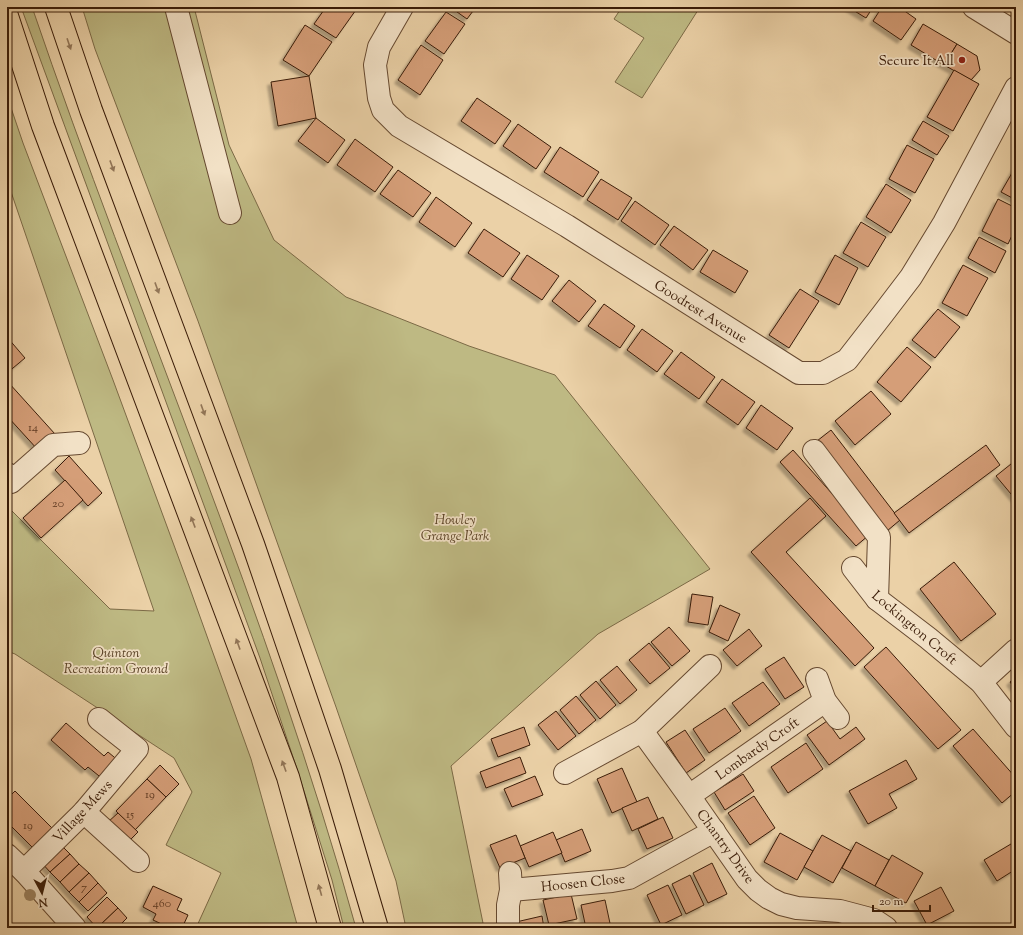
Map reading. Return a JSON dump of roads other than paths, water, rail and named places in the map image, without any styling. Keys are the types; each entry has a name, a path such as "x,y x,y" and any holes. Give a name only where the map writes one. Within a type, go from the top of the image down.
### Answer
{"highway":[{"path":"56,7 91,110 253,544 330,769 377,928"},
{"path":"7,16 43,126 288,777 330,928"}],"street":[{"path":"176,7 230,213"},
{"name":"Goodrest Avenue","path":"402,7 379,47 375,66 379,98 383,110 399,126 567,226 798,372 823,373 847,360 882,315 911,277 944,223 1016,88"},
{"path":"974,7 1016,33"},
{"path":"7,474 11,482 53,445 80,443"},
{"path":"814,451 879,537 877,599"},
{"name":"Lockington Croft","path":"853,568 877,599 928,638 981,682 1016,727"},
{"path":"981,682 1016,650"},
{"path":"565,772 642,731 710,666"},
{"name":"Lombardy Croft","path":"689,796 832,709 817,679"},
{"name":"Village Mews","path":"24,871 84,812 137,749 99,719"},
{"name":"Chantry Drive","path":"642,731 747,879 758,890 781,904 838,919 874,920 886,928"},
{"path":"84,812 138,861"},
{"name":"Hoosen Close","path":"508,922 508,905 511,882 612,881 629,878 714,831"},
{"path":"7,855 24,871 75,928"}],"place":[{"name":"Secure It All","path":"962,60"}],"park label":[{"name":"Howley Grange Park","path":"455,528"},
{"name":"Quinton Recreation Ground","path":"116,660"}]}
